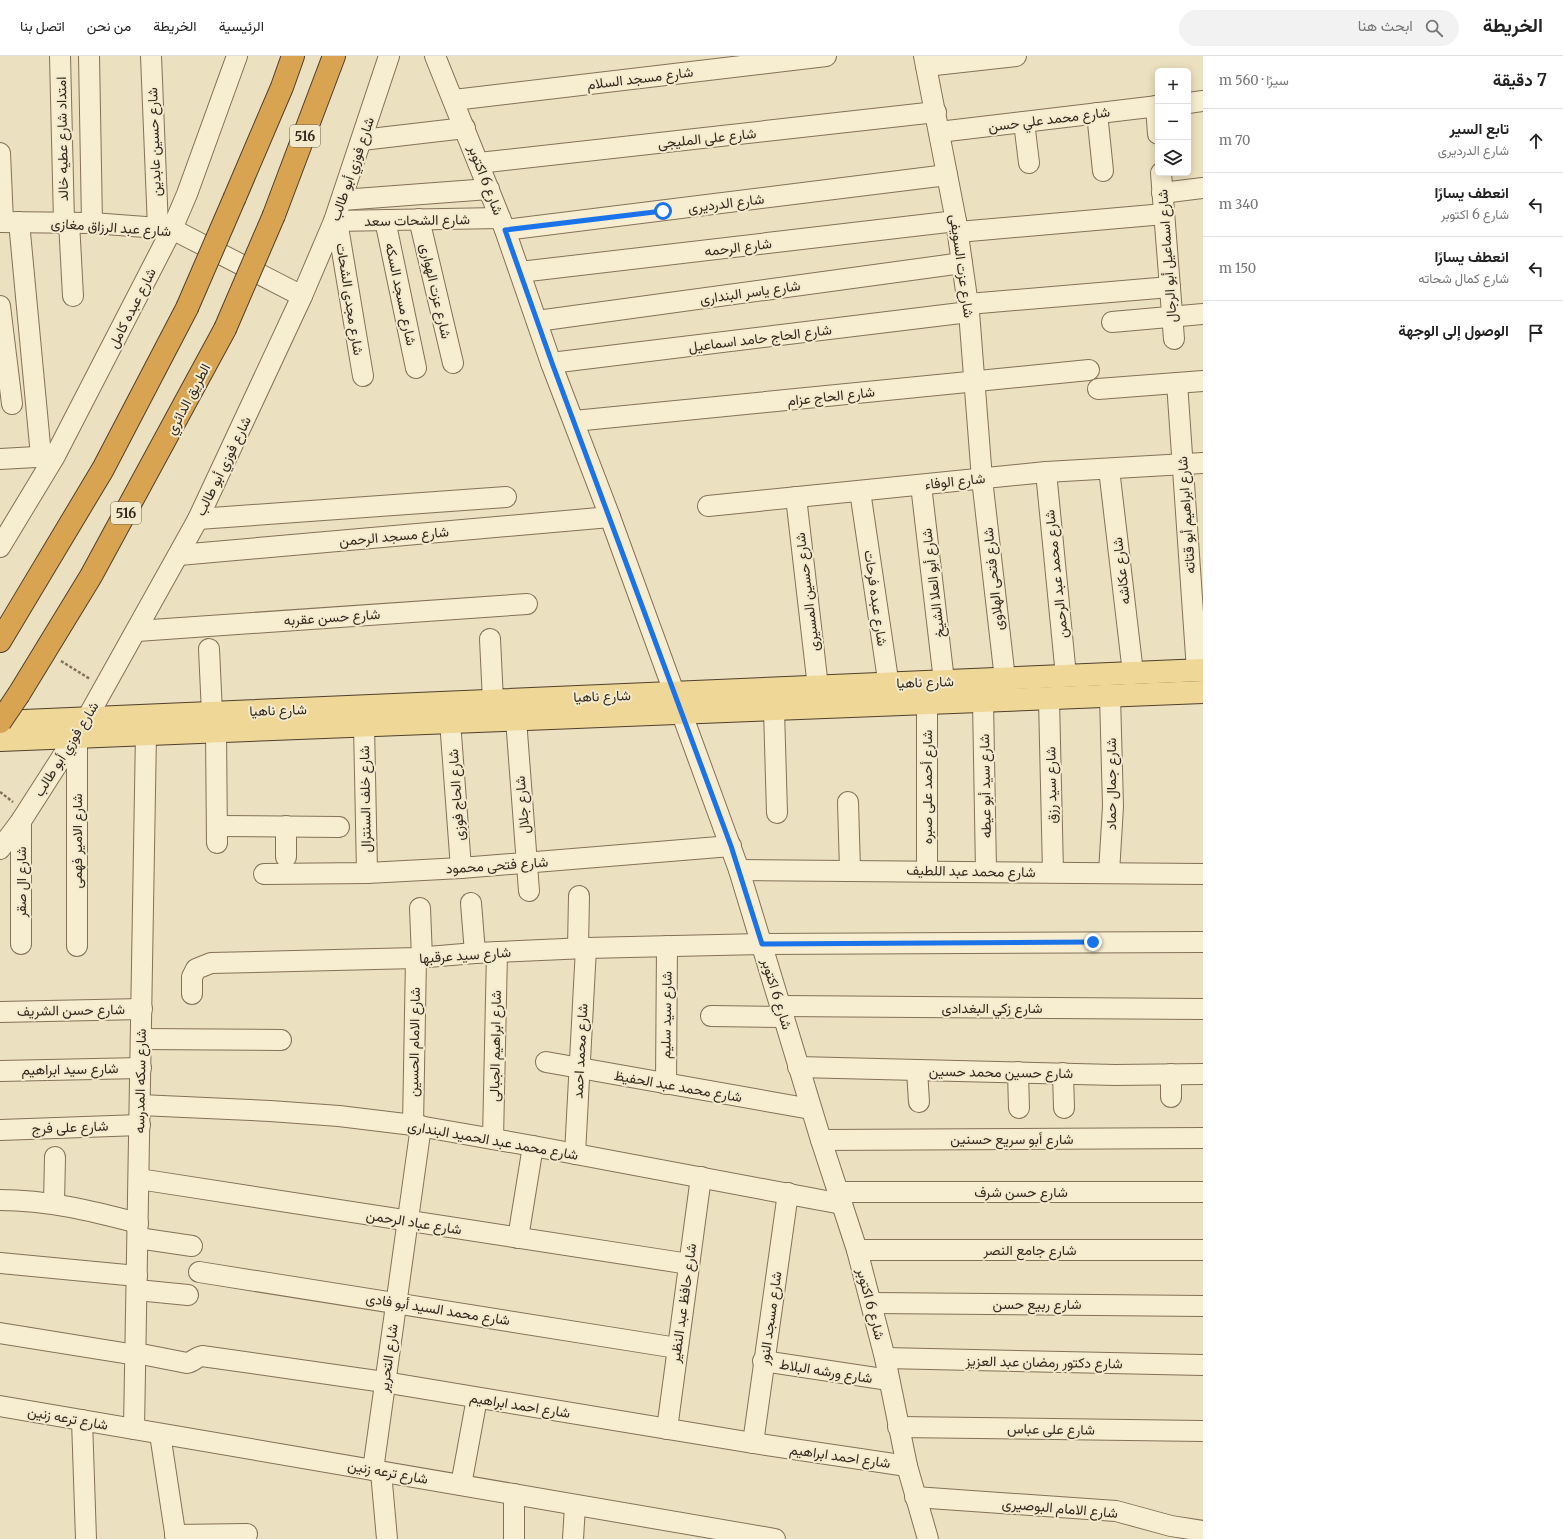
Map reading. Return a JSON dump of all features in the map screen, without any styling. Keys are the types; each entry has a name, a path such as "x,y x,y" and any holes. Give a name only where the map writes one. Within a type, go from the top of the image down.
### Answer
{"highway":[{"path":"0,641 103,469 187,308 282,87 293,56"},
{"name":"الطريق الدائري","path":"0,722 19,694 91,576 225,329 274,215 334,56"}],"main road":[{"name":"شارع ناهيا","path":"0,722 79,730 146,733 214,722 364,724 492,700 1200,670"},
{"name":"شارع ناهيا","path":"0,740 79,730 214,722 411,714 450,721 681,714 1203,692"}],"street":[{"name":"امتداد شارع عطيه خالد","path":"60,56 66,222 73,296"},
{"path":"89,56 92,223"},
{"name":"شارع حسين عابدين","path":"151,56 165,229"},
{"name":"شارع عبده كامل","path":"0,547 9,518 48,456 165,229 188,194 237,56"},
{"name":"شارع فوزي أبو طالب","path":"0,849 21,821 79,730 137,631 198,519 336,221 390,56"},
{"name":"شارع 6 اكتوبر","path":"435,56 490,189 552,363 739,870 798,1067 857,1250 872,1303 907,1466 928,1539"},
{"name":"شارع مسجد السلام","path":"454,100 826,56"},
{"path":"925,61 1016,56"},
{"name":"شارع عزت السويفى","path":"925,61 957,226 968,308 982,479"},
{"path":"1191,103 1203,101"},
{"name":"شارع محمد علي حسن","path":"939,132 1155,106"},
{"name":"شارع على المليجى","path":"479,164 936,112"},
{"path":"1097,113 1103,171"},
{"path":"1024,122 1029,164"},
{"path":"362,140 465,128"},
{"path":"0,153 8,222 48,456 0,458"},
{"name":"شارع الدرديرى","path":"503,224 947,175"},
{"name":"شارع اسماعيل أبو الرجال","path":"1161,176 1174,339"},
{"path":"1162,194 1203,188"},
{"path":"342,200 490,189"},
{"name":"شارع الرحمه","path":"520,272 957,226 1164,214"},
{"name":"شارع الشحات سعد","path":"336,221 419,219 503,224"},
{"name":"شارع عزت الهوارى","path":"419,219 453,363"},
{"name":"شارع مسجد السكه","path":"385,220 416,368"},
{"name":"شارع مجدى الشحات","path":"336,221 363,376"},
{"name":"شارع عبد الرزاق مغازى","path":"8,222 92,223 165,229 302,296"},
{"name":"شارع ياسر البندارى","path":"537,321 962,263"},
{"name":"شارع الحاج حامد اسماعيل","path":"552,363 968,308 1170,287"},
{"path":"0,306 12,404"},
{"path":"1112,322 1203,314"},
{"name":"شارع الحاج عزام","path":"574,421 1088,370"},
{"path":"1098,389 1203,381"},
{"name":"شارع ابراهيم أبو قتاته","path":"1177,383 1200,670"},
{"name":"شارع الوفاء","path":"708,506 1046,472 1203,463"},
{"name":"شارع عكاشه","path":"1108,469 1133,673"},
{"name":"شارع محمد عبد الرحمن","path":"1046,472 1066,676"},
{"name":"شارع فتحى الهلاوى","path":"982,479 1005,678"},
{"name":"شارع أبو العلا الشيخ","path":"921,485 944,681"},
{"name":"شارع عبده فرحات","path":"860,491 891,705"},
{"path":"198,519 506,497"},
{"name":"شارع حسين المسيرى","path":"796,497 818,686"},
{"name":"شارع مسجد الرحمن","path":"179,555 610,517"},
{"name":"شارع حسن عقربه","path":"137,631 527,604"},
{"path":"490,639 492,700"},
{"path":"209,649 214,722 217,834 286,826 339,827"},
{"name":"شارع جمال حماد","path":"1108,873 1113,806 1110,696"},
{"name":"شارع سيد رزق","path":"1049,698 1053,872"},
{"name":"شارع سيد أبو عيطه","path":"983,701 986,871"},
{"name":"شارع أحمد على صبره","path":"927,704 927,870"},
{"path":"774,710 777,814"},
{"name":"شارع جلال","path":"516,718 529,891"},
{"name":"شارع الحاج فوزى","path":"450,721 461,868"},
{"name":"شارع خلف السنترال","path":"364,724 367,874"},
{"name":"شارع الامير فهمى","path":"77,946 79,730"},
{"name":"شارع سكه المدرسه","path":"134,1429 146,733"},
{"path":"848,802 850,870"},
{"name":"شارع ال صقر","path":"21,821 21,944"},
{"path":"286,826 286,858"},
{"name":"شارع فتحى محمود","path":"264,874 367,874 527,864 731,846"},
{"name":"شارع محمد عبد اللطيف","path":"739,870 927,870 1203,874"},
{"name":"شارع محمد احمد","path":"575,1154 580,1068 582,948 579,896"},
{"path":"471,903 475,953"},
{"name":"شارع الامام الحسين","path":"417,1126 420,908"},
{"name":"شارع سيد عرقبها","path":"192,994 192,977 196,969 211,963 419,958 475,953 667,946 762,944 1203,942"},
{"name":"شارع سيد سليم","path":"666,1084 667,946"},
{"name":"شارع ابراهيم الجبالى","path":"492,1139 497,952"},
{"name":"شارع حسن الشريف","path":"0,1012 142,1009"},
{"name":"شارع زكي البغدادى","path":"711,1016 782,1012 1203,1009"},
{"path":"141,1039 281,1040"},
{"name":"شارع محمد عبد الحفيظ","path":"546,1062 811,1109"},
{"name":"شارع حسين محمد حسين","path":"798,1067 1063,1073 1203,1074"},
{"name":"شارع سيد ابراهيم","path":"0,1070 140,1068"},
{"path":"917,1070 919,1102"},
{"path":"1018,1072 1019,1108"},
{"path":"1063,1073 1064,1108"},
{"path":"1171,1074 1171,1097"},
{"name":"شارع محمد عبد الحميد البندارى","path":"140,1115 270,1111 339,1116 417,1126 788,1193 840,1198"},
{"name":"شارع على فرج","path":"0,1130 140,1115"},
{"name":"شارع التحرير","path":"386,1539 377,1471 384,1382 408,1221 417,1126"},
{"name":"شارع أبو سريع حسنين","path":"821,1140 1203,1138"},
{"path":"518,1238 532,1146"},
{"path":"54,1203 56,1157"},
{"name":"شارع حافظ عبد النظير","path":"667,1429 701,1177"},
{"name":"شارع عباد الرحمن","path":"139,1179 689,1264"},
{"name":"شارع حسن شرف","path":"840,1198 1203,1192"},
{"name":"شارع مسجد النور","path":"753,1443 788,1193"},
{"path":"0,1200 30,1200 54,1203 138,1231 192,1246"},
{"name":"شارع جامع النصر","path":"857,1250 1203,1250"},
{"path":"0,1263 137,1283 188,1295"},
{"name":"شارع محمد السيد أبو فادى","path":"199,1272 396,1302 677,1348"},
{"name":"شارع ربيع حسن","path":"872,1303 1203,1306"},
{"name":"شارع احمد ابراهيم","path":"0,1333 187,1363 192,1362 196,1357 202,1356 384,1382 753,1443 907,1466"},
{"name":"شارع دكتور رمضان عبد العزيز","path":"885,1358 1203,1365"},
{"name":"شارع ورشه البلاط","path":"764,1361 889,1380"},
{"path":"461,1485 477,1398"},
{"name":"شارع ترعه زنين","path":"0,1406 514,1494 743,1536 775,1539"},
{"path":"82,1420 86,1539"},
{"name":"شارع على عباس","path":"898,1426 1203,1431"},
{"path":"160,1434 175,1537 247,1534"},
{"path":"514,1494 514,1539"},
{"name":"شارع الامام البوصيرى","path":"915,1497 1116,1511 1169,1532 1203,1531"},
{"path":"573,1539 575,1506"}],"path":[{"path":"45,651 104,688"}],"route":[{"path":"663,211 505,230 673,693 731,846 762,944 1093,942"}]}
